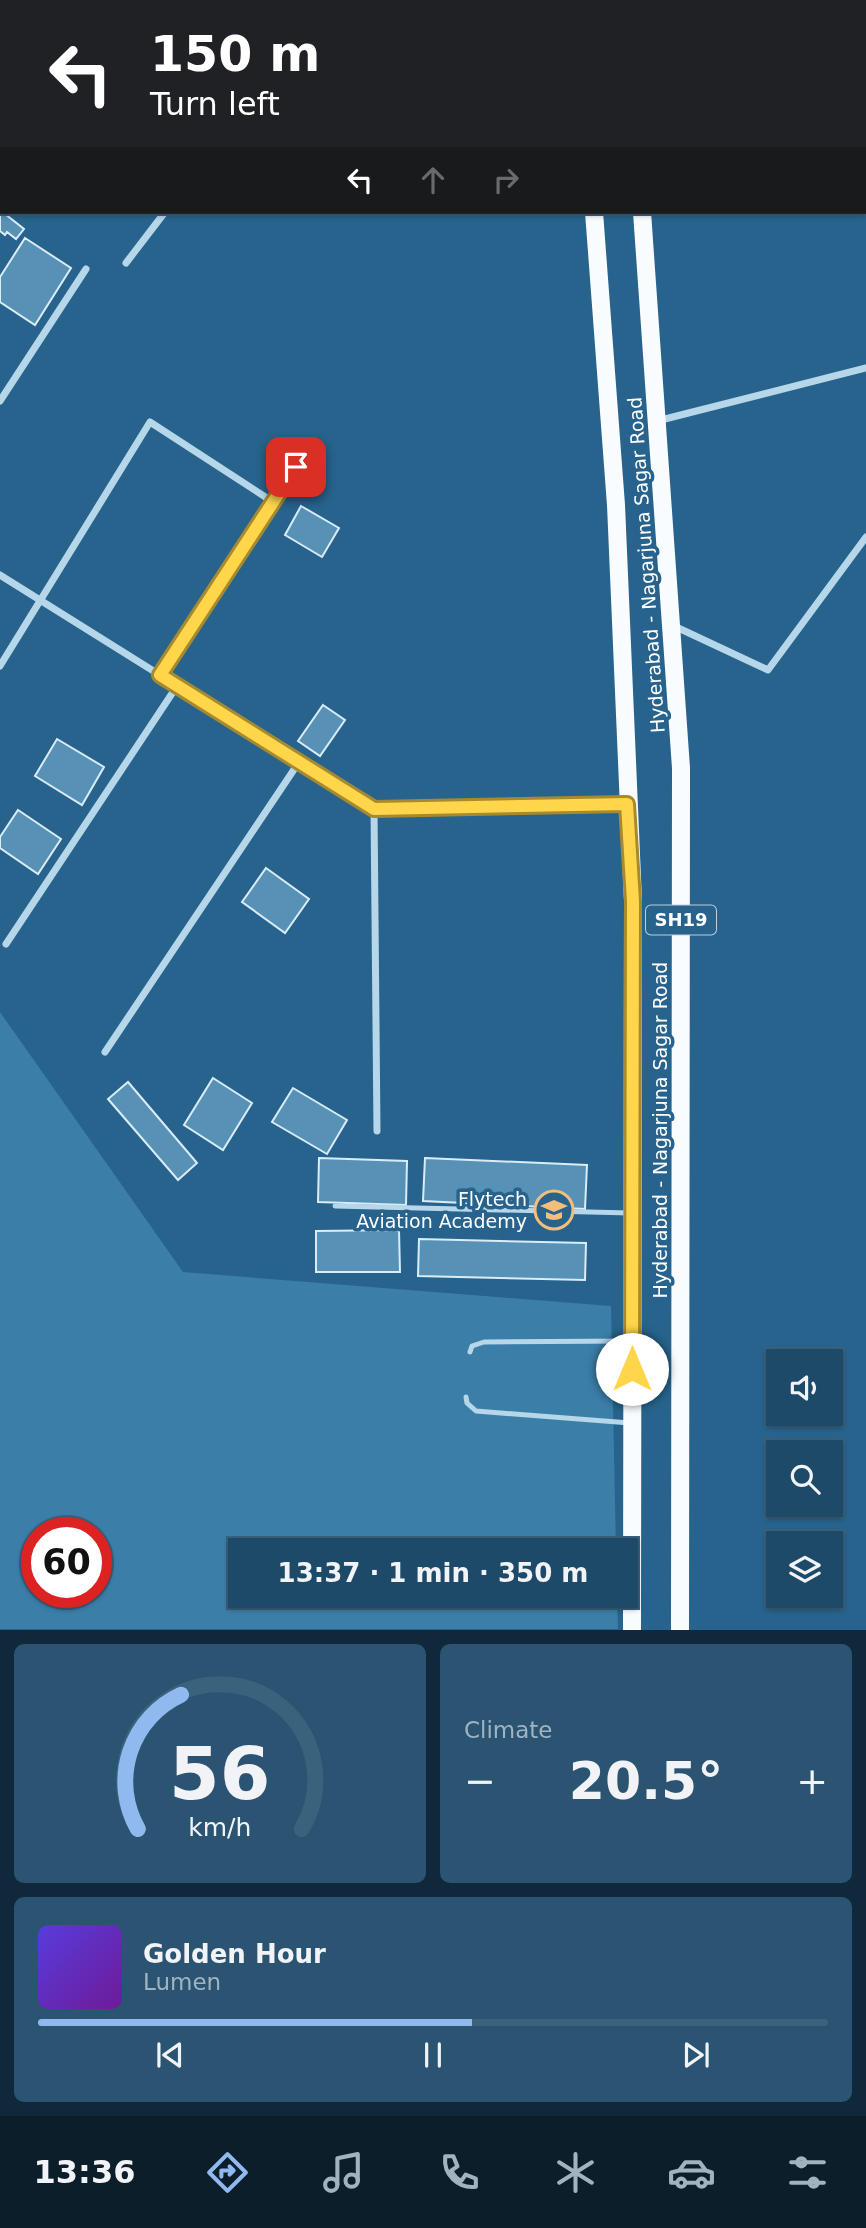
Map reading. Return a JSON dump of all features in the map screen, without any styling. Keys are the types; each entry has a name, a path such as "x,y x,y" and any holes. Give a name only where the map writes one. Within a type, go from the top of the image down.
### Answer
{"main road":[{"name":"Hyderabad - Nagarjuna Sagar Road","path":"594,214 616,505 633,901 632,1629"},
{"name":"Hyderabad - Nagarjuna Sagar Road","path":"642,214 681,768 680,1629"}],"street":[{"path":"126,263 163,214"},
{"path":"0,401 86,268"},
{"path":"657,421 866,368"},
{"path":"0,666 149,422 273,502"},
{"path":"160,675 308,449"},
{"path":"672,625 768,670 866,537"},
{"path":"0,575 374,809 627,804"},
{"path":"6,944 177,686"},
{"path":"105,1052 299,762"},
{"path":"374,809 377,1131"}],"lane":[{"path":"335,1206 633,1213"},
{"path":"470,1352 472,1346 484,1342 632,1341"},
{"path":"466,1397 467,1403 476,1411 633,1423"}],"shaded area":[{"path":"0,1012 183,1272 611,1306 616,1538 228,1538 228,1608 617,1608 618,1629 0,1629"}],"building":[{"path":"0,214 5,214 24,229 16,239 7,232 5,235 0,231"},
{"path":"25,238 71,268 35,325 0,302 0,277"},
{"path":"301,506 339,528 322,557 285,535"},
{"path":"323,705 345,720 320,756 298,741"},
{"path":"57,739 104,767 82,805 35,776"},
{"path":"18,810 61,839 38,874 0,848 0,837"},
{"path":"266,868 309,899 285,933 242,902"},
{"path":"213,1078 252,1103 223,1150 184,1125"},
{"path":"128,1082 197,1163 178,1180 108,1099"},
{"path":"293,1088 347,1120 327,1154 272,1122"},
{"path":"319,1158 407,1161 406,1205 318,1202"},
{"path":"425,1158 587,1165 585,1209 423,1201"},
{"path":"399,1230 400,1272 316,1272 316,1231"},
{"path":"419,1239 586,1243 585,1280 418,1276"}],"place":[{"name":"Flytech Aviation Academy","path":"554,1210"}],"route":[{"path":"296,467 160,675 374,809 627,804 633,901 632,1369"}]}
